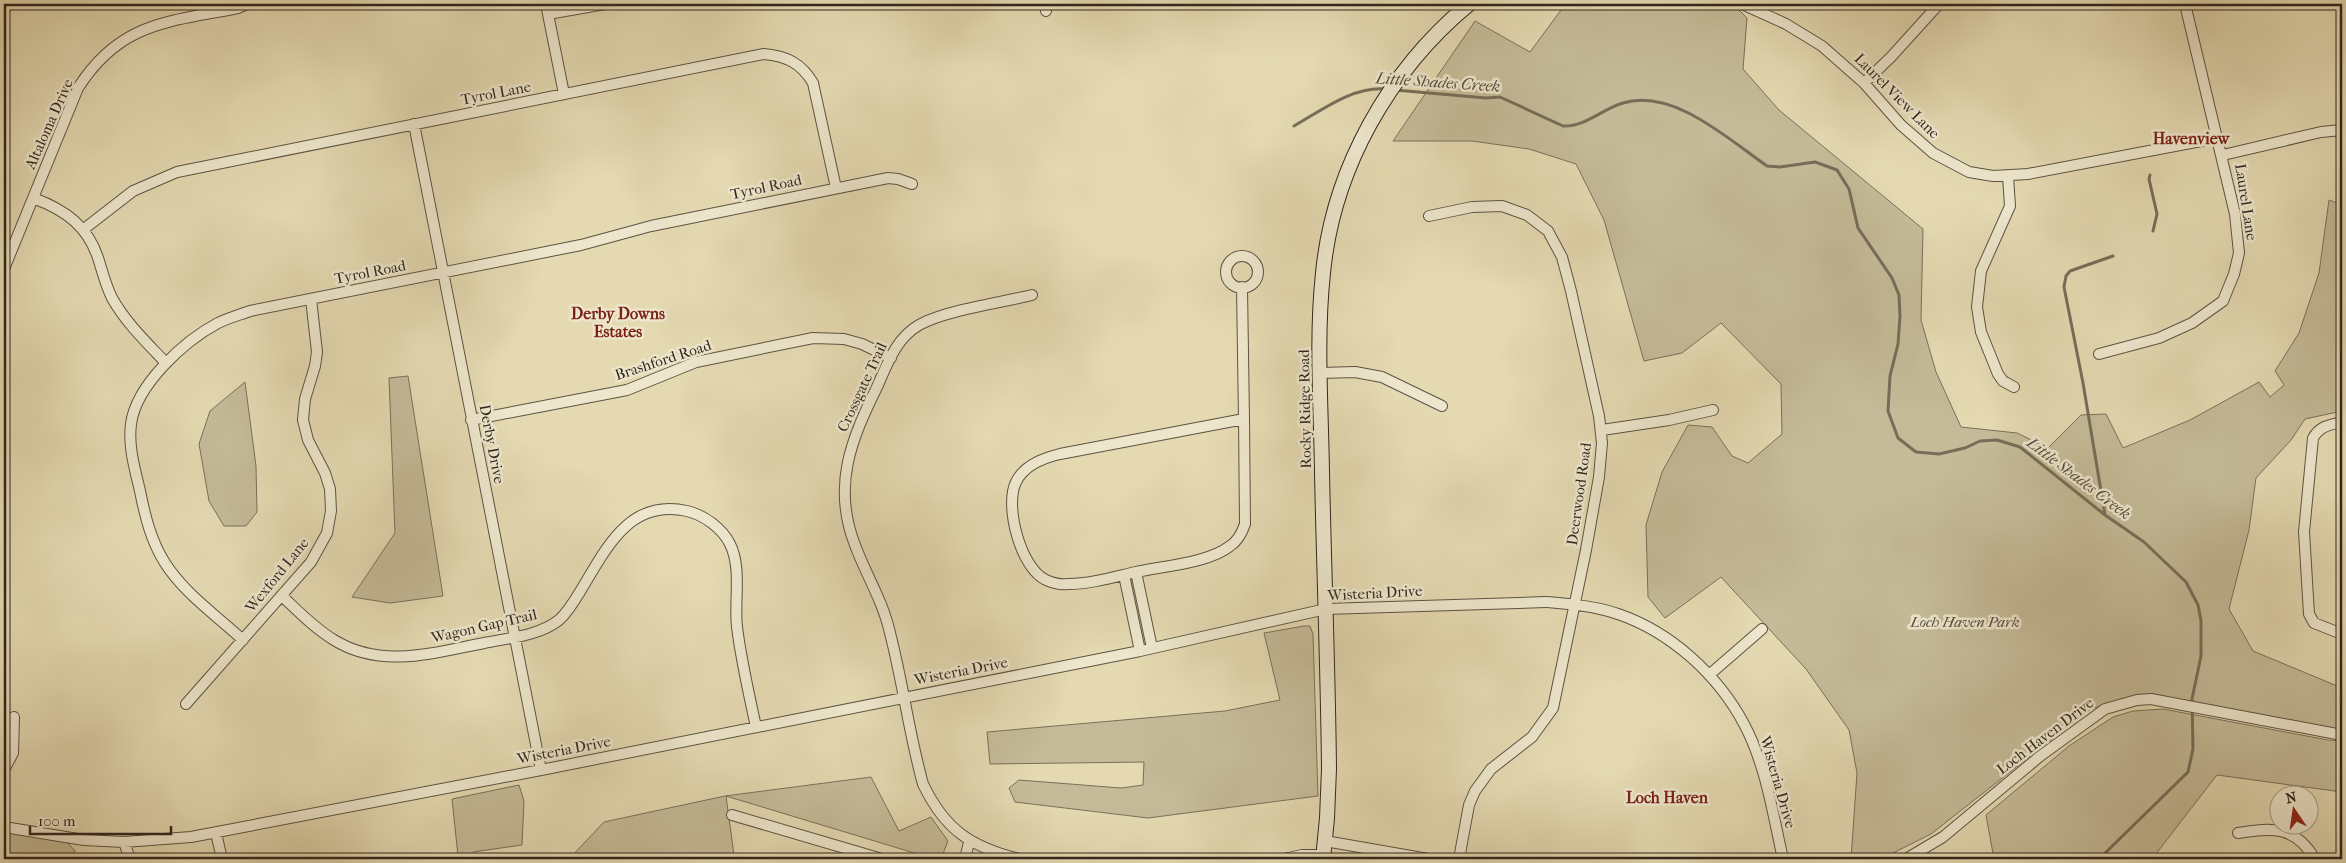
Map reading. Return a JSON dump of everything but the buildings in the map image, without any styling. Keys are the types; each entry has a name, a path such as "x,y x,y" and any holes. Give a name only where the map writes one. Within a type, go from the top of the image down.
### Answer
{"main road":[{"name":"Rocky Ridge Road","path":"1324,852 1329,769 1320,373 1321,299 1327,245 1336,204 1366,132 1378,109 1414,59 1436,34 1469,4"}],"street":[{"name":"Altaloma Drive","path":"4,269 78,88 92,67 109,50 132,34 168,22 238,8 247,4"},
{"path":"564,94 547,9 606,4"},
{"name":"Laurel View Lane","path":"1742,4 1813,39 1864,83 1901,125 1940,157 1970,172 1993,176 2008,176 2078,166 2217,138"},
{"path":"1864,83 1891,57 1939,4"},
{"name":"Laurel Lane","path":"2099,354 2159,338 2192,323 2223,301 2234,274 2239,242 2236,214 2185,4"},
{"name":"Tyrol Lane","path":"84,229 133,191 168,175 754,55 782,57 804,70 814,83 836,188"},
{"name":"Derby Drive","path":"414,124 541,770"},
{"path":"2223,155 2321,132 2342,130"},
{"path":"2008,176 2010,206 1981,271 1977,307 1981,332 1998,374 2003,381 2014,387"},
{"name":"Tyrol Road","path":"243,640 175,577 157,548 145,512 130,447 131,423 139,397 166,363 192,340 218,323 250,311 581,245 652,226 888,178 912,184"},
{"path":"33,198 67,214 84,229 95,248 112,298 131,325 166,363"},
{"name":"Deerwood Road","path":"1429,216 1472,207 1502,206 1527,215 1548,231 1562,257 1584,344 1602,430 1599,477 1576,604 1553,708 1532,737 1491,769 1475,791 1469,805 1459,859"},
{"path":"1242,287 1246,515 1242,533 1237,540 1230,547 1209,557 1066,584 1044,579 1034,572 1024,554 1012,504 1016,482 1022,473 1044,458 1244,419"},
{"name":"Crossgate Trail","path":"969,842 938,812 923,784 886,618 855,545 848,520 845,495 846,469 852,443 891,358 902,339 918,326 942,316 1032,295"},
{"name":"Wexford Lane","path":"186,704 282,596 319,550 327,532 331,511 328,481 308,440 303,420 304,405 317,352 311,299"},
{"name":"Brashford Road","path":"472,420 627,390 696,362 813,338 844,339 862,344 891,358"},
{"path":"1320,373 1355,372 1382,377 1442,406"},
{"path":"1602,430 1669,420 1713,410"},
{"path":"2342,422 2324,426 2318,430 2313,438 2304,532 2309,614 2314,623 2342,634"},
{"name":"Wagon Gap Trail","path":"282,596 334,640 360,652 377,657 412,656 515,636 548,626 566,612 611,542 627,524 656,510 679,509 699,515 721,531 733,551 736,574 737,629 756,727"},
{"path":"1136,572 1152,648"},
{"path":"1124,574 1140,651"},
{"name":"Wisteria Drive","path":"4,827 84,840 124,842 163,840 216,833 1140,651 1326,610 1516,602 1576,604 1617,613 1650,628 1680,648 1709,676 1745,724 1762,769 1783,859"},
{"path":"1709,676 1762,629"},
{"name":"Loch Haven Drive","path":"1906,859 1943,838 2039,758 2105,709 2137,700 2151,699 2342,736"},
{"path":"4,770 12,753 14,717"},
{"path":"732,816 882,859"},
{"path":"2238,834 2264,829 2286,832 2304,843 2315,859"},
{"path":"216,833 222,859"},
{"path":"124,842 130,859"},
{"path":"965,859 969,842 1019,859"},
{"path":"1284,859 1324,852 1428,859"}],"green space":[{"name":"Loch Haven Park","path":"1559,4 1733,4 1747,18 1743,69 1779,110 1923,229 1921,320 1936,372 1961,427 2017,433 2048,448 2081,415 2106,414 2123,448 2190,420 2259,382 2270,397 2284,385 2275,371 2299,333 2319,273 2329,200 2342,205 2342,411 2305,419 2291,440 2256,478 2249,530 2229,609 2253,651 2342,688 2342,730 2167,697 2137,697 2109,703 2089,710 1931,834 1881,859 1851,859 1857,773 1849,730 1806,669 1721,577 1665,618 1648,597 1646,525 1662,472 1688,425 1712,427 1732,456 1748,463 1782,434 1781,384 1721,323 1682,353 1644,361 1604,220 1576,164 1529,149 1472,141 1393,141 1475,21 1530,52 1561,10"},
{"path":"408,376 443,596 390,603 352,597 395,533 389,378"},
{"path":"245,382 256,466 257,512 246,526 224,526 209,501 199,444 210,411"},
{"path":"1310,626 1313,634 1318,796 1148,818 1015,802 1009,788 1019,780 1121,788 1143,785 1144,762 990,764 987,732 1225,711 1280,700 1264,633"},
{"path":"2163,709 2342,741 2342,792 2318,789 2318,786 2298,786 2217,775 2152,859 1994,859 1986,815 2069,746 2113,717 2133,711"},
{"path":"871,777 899,831 931,817 948,841 941,859 934,859 726,796 734,855 746,859 569,859 604,822 725,796"},
{"path":"519,785 524,801 522,845 473,852 473,859 455,859 458,856 452,799"},
{"path":"4,831 67,842 75,851 73,857 62,859 4,859"}],"waterway":[{"name":"Little Shades Creek","path":"1294,126 1327,106 1350,95 1362,91 1386,89"},
{"name":"Little Shades Creek","path":"1395,90 1486,98 1500,97 1563,126 1579,124 1623,103 1642,100 1661,103 1680,109 1699,119 1767,166 1780,167 1815,162 1837,170 1849,189 1858,228 1892,278 1899,295 1898,344 1890,376 1888,411 1898,438 1916,452 1939,454 1965,448 1980,441 1997,440 2020,447 2105,515 2144,542 2186,582 2198,605 2201,621 2201,656 2192,699 2193,749 2188,772 2099,859"},
{"path":"2150,175 2149,179 2157,214 2153,231"},
{"path":"2105,515 2083,383 2064,287 2066,276 2070,271 2113,256"}],"district":[{"name":"Havenview","path":"2191,138"},
{"name":"Derby Downs Estates","path":"618,322"},
{"name":"Loch Haven","path":"1667,797"}]}
